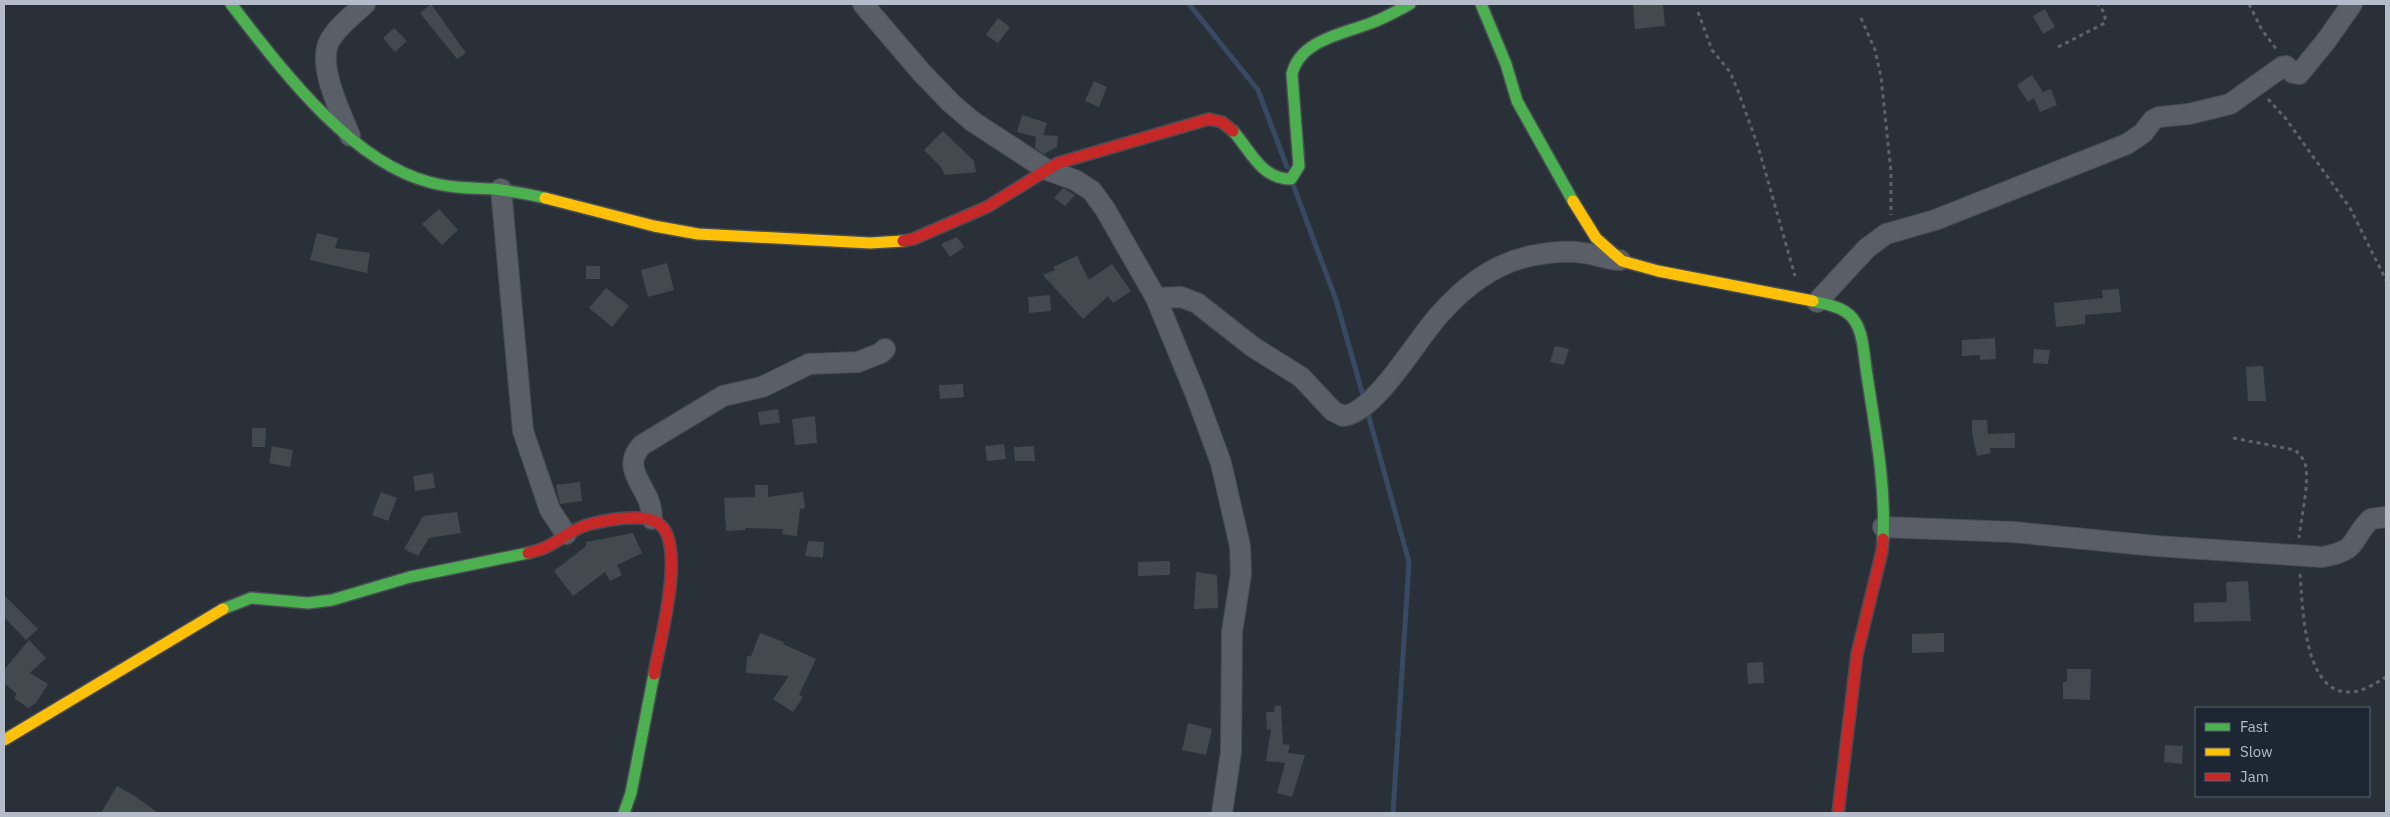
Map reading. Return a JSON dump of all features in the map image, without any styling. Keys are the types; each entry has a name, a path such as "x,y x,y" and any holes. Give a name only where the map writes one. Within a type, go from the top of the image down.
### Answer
{"street":[{"path":"231,4 284,74 310,103 368,150 417,178 442,185 501,189 643,223 717,236 892,243 913,239 987,207 1047,170 1073,158 1209,119 1223,122 1233,129 1263,169 1277,179 1291,180 1299,166 1292,74 1294,62 1311,46 1373,23 1410,4"},
{"path":"350,137 327,73 326,54 329,41 365,4"},
{"path":"863,4 951,103 988,133 1047,170 1075,180 1092,191 1115,226 1156,298 1196,395 1221,463 1240,546 1241,574 1232,632 1232,744 1222,813"},
{"path":"1482,4 1506,64 1517,101 1532,130 1596,238 1622,260"},
{"path":"1811,301 1879,238 1935,220 2127,144 2143,133 2153,120 2158,117 2189,114 2237,101 2279,69 2286,66 2293,73 2302,72 2352,4"},
{"path":"501,189 523,431 550,510 566,534"},
{"path":"1156,298 1181,297 1197,303 1253,347 1301,377 1333,412 1343,416 1358,411 1374,398 1441,313 1484,275 1500,266 1530,256 1570,252 1586,253 1609,260 1622,260 1658,271 1837,306 1848,314 1856,322 1861,336 1881,480 1883,527 1882,551 1854,670 1838,813"},
{"path":"652,519 650,504 633,466 636,453 642,445 722,396 762,386 809,364 858,362 870,358 885,349"},
{"path":"4,740 239,601 251,598 308,603 332,600 410,577 515,556 546,547 566,534 589,524 633,517 652,519 663,528 667,536 673,560 672,578 631,793 624,813"},
{"path":"1883,527 2013,532 2156,546 2322,557 2345,551 2355,543 2371,519 2386,517"}],"path":[{"path":"2058,47 2105,23 2105,14 2098,4"},
{"path":"2248,4 2262,30 2286,66"},
{"path":"1698,12 1712,50 1730,72 1738,91 1758,146 1790,260 1811,301"},
{"path":"1861,18 1875,50 1882,77 1890,172 1890,233"},
{"path":"2258,86 2286,119 2350,208 2386,280"},
{"path":"2233,438 2296,450 2305,463 2298,556 2308,643 2313,664 2325,682 2338,690 2350,692 2367,688 2386,678"}],"building":[{"path":"431,4 466,53 457,59 420,13"},
{"path":"1633,4 1663,4 1665,26 1635,29"},
{"path":"2045,9 2055,27 2043,34 2033,16"},
{"path":"998,18 1010,27 998,43 986,35"},
{"path":"394,28 407,41 395,52 383,38"},
{"path":"2032,75 2043,92 2051,89 2057,105 2040,112 2034,98 2028,102 2017,85"},
{"path":"1094,81 1107,87 1099,107 1085,101"},
{"path":"1022,115 1047,123 1043,135 1058,136 1057,147 1044,154 1035,148 1036,137 1017,132"},
{"path":"943,131 974,161 976,172 945,175 940,166 924,150"},
{"path":"1063,188 1075,195 1065,206 1054,198"},
{"path":"439,209 458,230 442,245 422,224"},
{"path":"317,233 338,238 335,248 370,253 367,273 310,260"},
{"path":"957,237 964,247 950,257 941,244"},
{"path":"1077,256 1089,280 1112,264 1131,291 1113,303 1108,296 1083,319 1043,275 1055,270 1053,267"},
{"path":"667,263 674,290 648,297 641,270"},
{"path":"586,266 600,266 600,279 586,279"},
{"path":"606,288 629,306 612,327 589,308"},
{"path":"2119,289 2121,312 2085,315 2085,324 2056,327 2054,303 2103,298 2102,290"},
{"path":"1050,295 1051,311 1029,313 1028,297"},
{"path":"1995,338 1996,359 1980,360 1980,355 1962,356 1962,340"},
{"path":"1555,346 1569,349 1564,365 1550,362"},
{"path":"2034,349 2050,350 2048,364 2033,363"},
{"path":"2263,366 2266,401 2248,401 2246,367"},
{"path":"963,384 964,397 940,399 939,385"},
{"path":"778,409 780,423 760,425 758,412"},
{"path":"815,416 817,443 795,445 792,419"},
{"path":"1972,420 1987,420 1988,434 2015,433 2015,448 1990,448 1991,453 1977,456 1972,433"},
{"path":"252,428 266,428 265,447 252,447"},
{"path":"1004,444 1006,459 987,461 985,446"},
{"path":"272,446 293,450 290,467 269,463"},
{"path":"1034,446 1035,461 1015,461 1014,447"},
{"path":"433,473 435,488 415,491 413,476"},
{"path":"580,482 582,501 560,504 556,485"},
{"path":"755,485 768,485 768,497 803,492 805,508 800,509 797,536 782,534 783,529 745,528 745,530 726,531 724,498 755,497"},
{"path":"381,492 397,498 388,521 372,515"},
{"path":"457,512 461,533 429,538 418,556 404,549 423,516"},
{"path":"633,533 642,553 617,565 622,575 610,581 605,572 573,596 554,571 586,546 586,542"},
{"path":"808,541 824,542 823,558 805,556"},
{"path":"1170,561 1170,575 1138,576 1138,562"},
{"path":"1196,572 1217,575 1218,608 1194,609"},
{"path":"2248,581 2251,621 2194,622 2194,603 2227,602 2226,582"},
{"path":"4,595 38,629 26,640 4,617"},
{"path":"760,633 784,642 783,644 816,659 799,695 803,697 793,712 773,699 789,676 746,673 747,656 751,656"},
{"path":"1944,633 1944,652 1912,653 1912,634"},
{"path":"29,640 46,658 30,673 48,684 36,703 28,708 14,698 17,694 4,683 4,670"},
{"path":"1763,662 1764,683 1748,684 1747,663"},
{"path":"2067,669 2091,669 2090,700 2063,699 2063,682 2067,682"},
{"path":"1275,706 1281,706 1283,744 1290,745 1288,753 1305,755 1292,797 1277,793 1285,763 1266,761 1271,729 1267,730 1266,712 1274,712"},
{"path":"1188,723 1212,729 1206,755 1182,750"},
{"path":"2165,745 2183,746 2182,764 2164,762"},
{"path":"117,786 135,796 158,813 101,813"}],"waterway":[{"path":"1189,4 1258,90 1287,167"},
{"path":"1294,187 1336,300 1364,399"},
{"path":"1367,410 1409,562 1393,813"}],"traffic: fast":[{"path":"231,4 271,55 318,109 371,154 400,171 429,182 453,187 493,189 545,198"},
{"path":"1233,131 1264,169 1281,178 1291,179 1299,166 1292,74 1297,62 1304,53 1324,40 1376,21 1410,4"},
{"path":"1481,4 1506,64 1517,101 1573,201"},
{"path":"1813,301 1848,313 1856,323 1861,335 1879,457 1883,498 1883,539"},
{"path":"223,609 251,598 308,603 332,600 410,577 528,553"},
{"path":"624,813 631,793 654,674"}],"traffic: slow":[{"path":"545,198 654,226 698,234 870,243 903,241"},
{"path":"1573,201 1596,238 1622,261 1658,271 1813,301"},
{"path":"4,740 223,609"}],"traffic: jam":[{"path":"903,241 913,239 987,207 1058,163 1209,119 1222,122 1233,131"},
{"path":"528,553 544,548 578,528 590,524 615,519 634,518 643,518 658,523 667,534 671,550 671,571 669,594 654,674"},
{"path":"1838,813 1857,654 1882,551 1883,539"}]}
